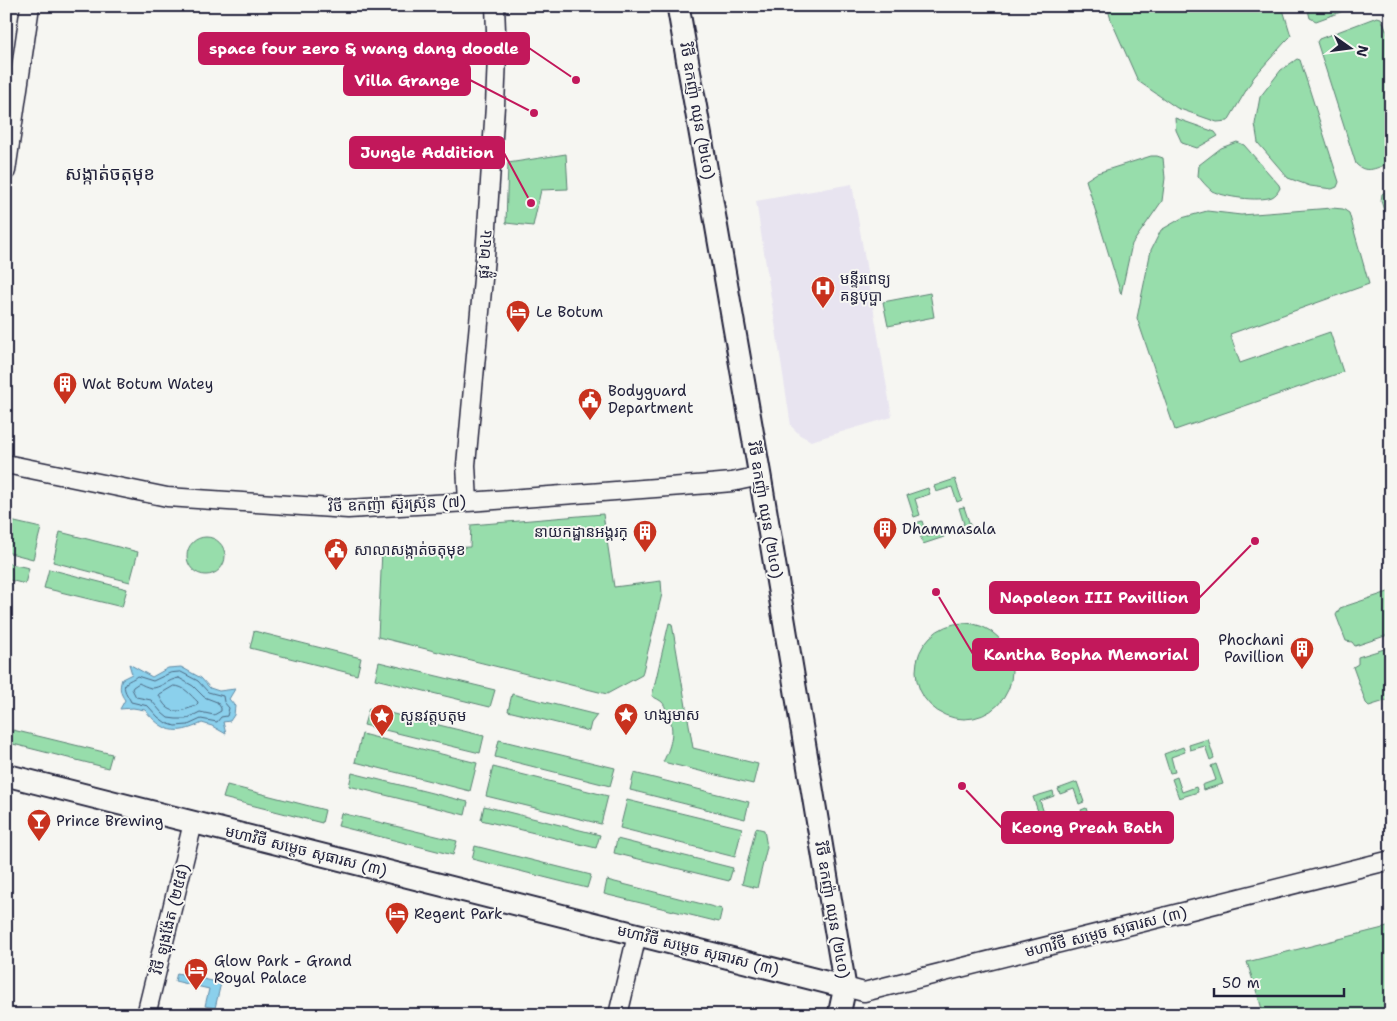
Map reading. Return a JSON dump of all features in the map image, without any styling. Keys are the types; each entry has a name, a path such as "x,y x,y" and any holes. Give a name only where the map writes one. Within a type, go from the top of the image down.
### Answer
{"street":[{"path":"6,171 30,6"},
{"name":"ផ្លូវ ២៤៤","path":"468,502 466,465 485,257 495,106 497,56 495,6"},
{"name":"វិថី ឧកញ៉ា ឈុន (២៤០)","path":"678,6 760,476 845,987 839,1015"},
{"name":"វិថី ឧកញ៉ា ស៊ួរស៊្រុន (៧)","path":"6,464 167,497 348,509 732,482 760,476"},
{"name":"មហាវិថី សម្តេច សុធារស (៣)","path":"6,775 864,992 1391,860"},
{"name":"វិថី ឡុងង៉ែត (២៥៨)","path":"146,1015 193,822"},
{"path":"618,1015 637,935"}],"shaded area":[{"name":"មន្ទីរពេទ្យ គន្ធបុប្ផា","path":"852,184 892,417 811,441 800,435 791,426 756,201"}],"green space":[{"path":"1107,6 1282,6 1291,36 1254,77 1228,121 1217,122 1177,108 1138,81 1111,20"},
{"path":"1307,6 1357,6 1316,21 1310,18"},
{"path":"1377,17 1381,18 1391,41 1391,163 1368,170 1356,164 1317,42 1319,39"},
{"path":"1297,59 1300,60 1339,182 1337,187 1332,189 1310,186 1288,178 1258,143 1255,124 1260,97 1281,70"},
{"path":"1175,118 1215,132 1218,136 1197,148 1182,143 1176,130"},
{"path":"1237,142 1244,145 1279,185 1280,188 1273,196 1250,199 1224,195 1212,191 1198,176 1199,165 1221,148"},
{"path":"566,154 568,189 541,190 533,226 506,223 508,163"},
{"path":"1151,156 1163,158 1165,178 1162,201 1132,244 1121,294 1086,180 1097,173"},
{"path":"1391,188 1391,233 1381,201 1382,194"},
{"path":"1332,208 1343,209 1349,213 1369,284 1230,334 1240,363 1330,332 1343,372 1175,430 1137,318 1151,250 1161,230 1182,218 1207,211 1241,215"},
{"path":"930,293 934,317 888,326 883,302"},
{"path":"955,479 962,500 957,502 952,487 936,492 934,486"},
{"path":"928,488 930,494 915,499 920,515 914,517 907,495"},
{"path":"964,507 971,528 950,535 949,530 964,524 959,508"},
{"path":"603,514 614,587 661,581 662,594 642,675 607,694 378,637 382,550 470,547 471,525"},
{"path":"6,520 41,528 33,559 6,552"},
{"path":"922,521 927,537 943,532 944,537 923,544 916,523"},
{"path":"60,532 138,552 130,582 53,562"},
{"path":"206,537 220,542 225,556 220,570 206,575 192,570 187,556 192,542"},
{"path":"6,563 29,568 25,584 6,579"},
{"path":"49,569 127,589 122,607 44,588"},
{"path":"1391,591 1391,634 1355,646 1352,642 1346,641 1336,615 1340,608"},
{"path":"669,623 672,624 693,748 758,764 753,784 663,762 671,743 671,722 663,704 652,696"},
{"path":"964,623 982,627 998,637 1008,653 1012,671 1008,689 998,705 982,715 964,719 946,715 930,705 920,689 916,671 920,653 930,637 946,627"},
{"path":"254,631 361,658 357,675 250,648"},
{"path":"1391,647 1391,699 1369,706 1366,703 1353,667 1358,664 1358,657"},
{"path":"379,662 495,690 490,707 375,679"},
{"path":"512,694 597,715 591,723 589,731 508,711"},
{"path":"369,708 484,736 480,753 364,725"},
{"path":"13,730 112,754 108,768 9,743"},
{"path":"362,734 477,763 470,791 355,762"},
{"path":"1208,739 1214,758 1210,760 1205,746 1190,750 1189,745"},
{"path":"499,740 615,768 610,786 495,757"},
{"path":"1183,747 1185,752 1171,757 1175,772 1170,773 1164,754"},
{"path":"1216,764 1223,784 1203,790 1202,785 1216,780 1211,766"},
{"path":"493,767 608,796 601,824 486,796"},
{"path":"352,773 468,802 465,815 349,786"},
{"path":"634,773 749,802 745,819 630,790"},
{"path":"1177,777 1182,792 1196,787 1198,792 1179,798 1172,779"},
{"path":"1077,782 1084,802 1079,804 1074,789 1060,794 1058,789"},
{"path":"227,785 325,810 322,823 223,798"},
{"path":"1053,791 1054,796 1040,801 1045,816 1040,817 1033,797"},
{"path":"627,800 742,828 735,857 620,828"},
{"path":"484,806 600,835 596,848 481,820"},
{"path":"1086,808 1092,827 1073,834 1071,829 1086,824 1081,810"},
{"path":"341,813 457,841 453,855 338,826"},
{"path":"756,828 764,830 767,847 757,888 742,884"},
{"path":"617,839 733,868 729,881 614,853"},
{"path":"475,846 591,875 587,888 472,859"},
{"path":"607,880 722,909 719,922 604,894"},
{"path":"1391,926 1391,1015 1264,1015 1247,962"}],"water":[{"path":"129,664 152,677 168,668 181,667 201,678 210,688 219,691 235,689 229,699 235,706 234,715 230,721 223,722 226,734 202,723 185,730 170,730 158,723 145,710 133,708 120,709 125,700 120,690 122,679 132,674"},
{"path":"177,973 221,983 215,1008 205,1006 209,989 175,981"}],"place":[{"name":"space four zero & wang dang doodle","path":"576,80"},
{"name":"Villa Grange","path":"534,113"},
{"name":"Jungle Addition","path":"531,203"},
{"name":"មន្ទីរពេទ្យ គន្ធបុប្ផា","path":"823,309"},
{"name":"Le Botum","path":"518,333"},
{"name":"Wat Botum Watey","path":"65,405"},
{"name":"Bodyguard Department","path":"590,421"},
{"name":"Napoleon III Pavillion","path":"1255,541"},
{"name":"Dhammasala","path":"885,550"},
{"name":"នាយកដ្ឋានអង្គរក្","path":"645,553"},
{"name":"សាលាសង្កាត់ចតុមុខ","path":"336,571"},
{"name":"Kantha Bopha Memorial","path":"936,592"},
{"name":"Phochani Pavillion","path":"1302,670"},
{"name":"ហង្សមាស","path":"626,736"},
{"name":"សួនវត្តបតុម","path":"382,737"},
{"name":"Keong Preah Bath","path":"962,786"},
{"name":"Prince Brewing","path":"39,842"},
{"name":"Regent Park","path":"397,935"},
{"name":"Glow Park - Grand Royal Palace","path":"196,991"}],"district":[{"name":"សង្កាត់ចតុមុខ","path":"110,174"}]}
